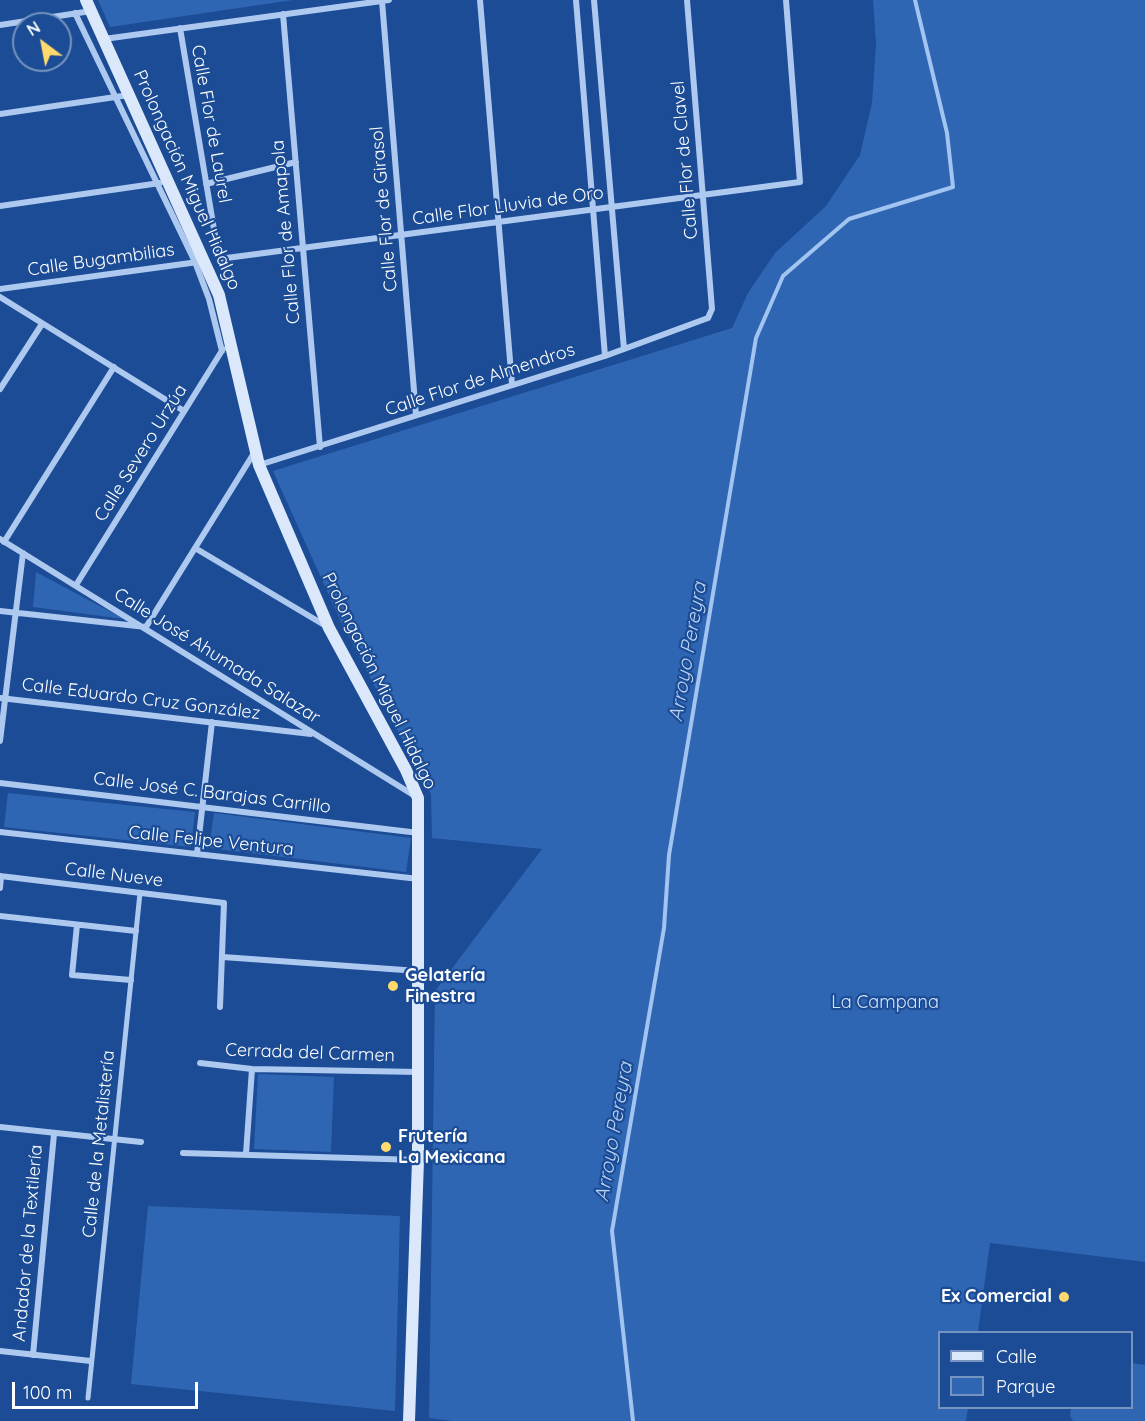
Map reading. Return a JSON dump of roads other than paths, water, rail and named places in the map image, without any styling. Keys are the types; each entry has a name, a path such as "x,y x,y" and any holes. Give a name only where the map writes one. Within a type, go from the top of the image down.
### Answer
{"main road":[{"name":"Prolongación Miguel Hidalgo","path":"89,5 130,94 164,182 201,261 231,336 254,452 259,465 329,628 406,770 418,798 420,834 418,1160 410,1421"}],"street":[{"path":"104,39 385,0"},
{"name":"Calle Flor de Girasol","path":"385,0 416,415"},
{"path":"480,0 512,384"},
{"path":"576,0 605,356"},
{"path":"594,0 624,349"},
{"name":"Calle Flor de Clavel","path":"687,0 712,309 708,318"},
{"name":"Calle Flor Lluvia de Oro","path":"219,259 800,182 786,0"},
{"path":"0,25 75,13 89,5"},
{"path":"0,206 164,182 116,96 75,13"},
{"name":"Calle Flor de Amapola","path":"284,14 320,447"},
{"name":"Calle Flor de Laurel","path":"180,28 219,259"},
{"path":"0,114 130,94"},
{"path":"207,184 296,162"},
{"path":"201,261 222,351"},
{"name":"Calle Bugambilias","path":"0,290 201,261"},
{"path":"0,297 184,411"},
{"name":"Calle Flor de Almendros","path":"259,465 605,356 708,318"},
{"path":"0,389 42,324"},
{"name":"Calle Severo Urzúa","path":"76,585 231,336"},
{"path":"2,540 114,367"},
{"path":"0,611 146,627 254,452"},
{"name":"Calle José Ahumada Salazar","path":"2,540 146,627 418,798"},
{"path":"195,548 329,628"},
{"path":"0,741 3,698 22,553"},
{"name":"Calle Eduardo Cruz González","path":"3,698 314,734"},
{"path":"197,854 212,722"},
{"name":"Calle José C. Barajas Carrillo","path":"0,783 420,834"},
{"name":"Calle Felipe Ventura","path":"0,832 419,879"},
{"path":"0,888 1,876"},
{"name":"Calle Nueve","path":"1,876 224,903 223,957"},
{"name":"Calle de la Metalistería","path":"88,1398 140,893"},
{"path":"0,916 136,931"},
{"path":"76,925 72,975 131,980"},
{"path":"220,1007 223,957 419,972"},
{"name":"Cerrada del Carmen","path":"200,1063 252,1069 419,1072"},
{"path":"246,1154 252,1069"},
{"path":"0,1127 141,1142"},
{"name":"Andador de la Textilería","path":"33,1354 54,1134"},
{"path":"183,1153 418,1160"},
{"path":"0,1351 91,1361"}],"waterway":[{"name":"Arroyo Pereyra","path":"633,1421 612,1231 664,928 669,855 756,338 783,276 849,219 953,187 947,133 915,0"}],"place":[{"name":"Gelatería Finestra","path":"393,986"},
{"name":"Frutería La Mexicana","path":"386,1147"},
{"name":"Ex Comercial","path":"1064,1297"}],"park label":[{"name":"La Campana","path":"885,1003"}]}
